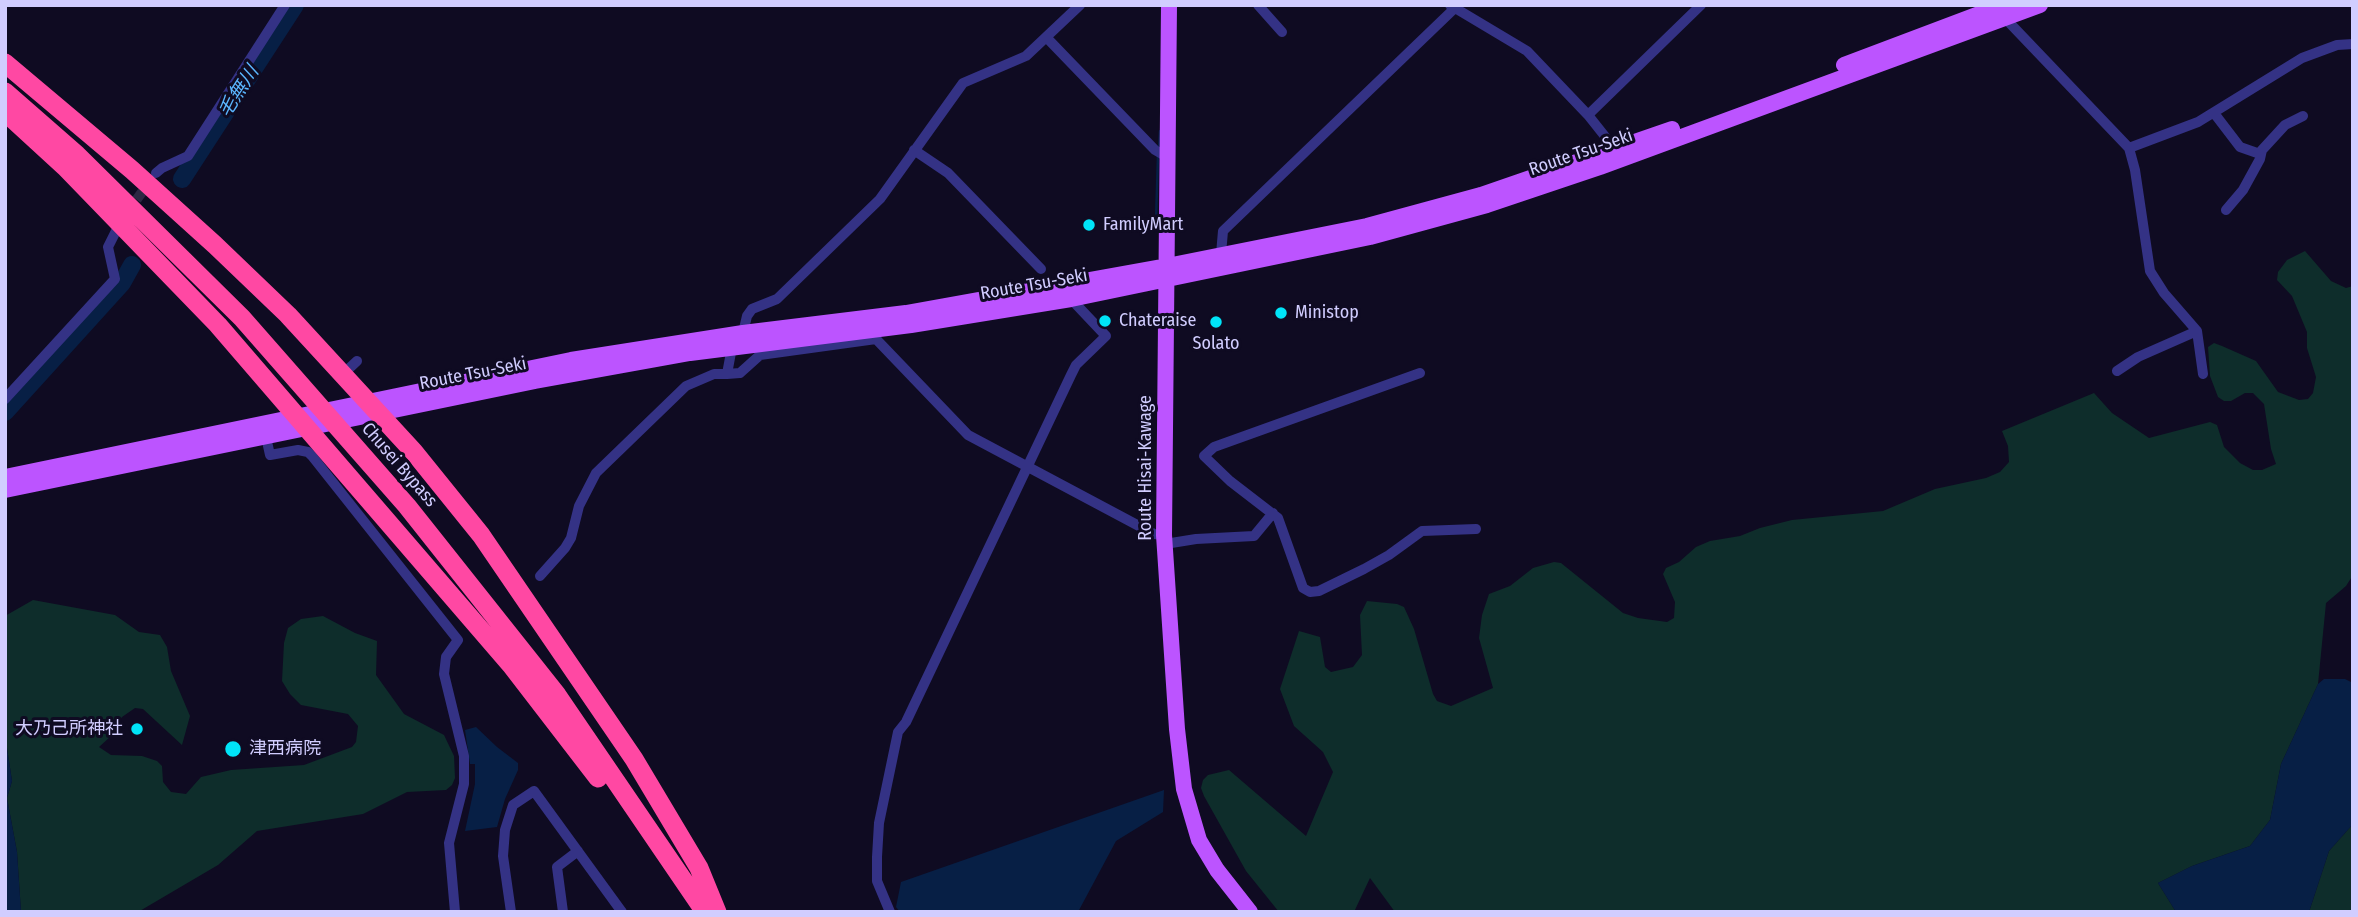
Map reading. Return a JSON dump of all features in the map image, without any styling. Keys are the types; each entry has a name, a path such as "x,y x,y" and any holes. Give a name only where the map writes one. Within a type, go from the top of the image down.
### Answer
{"highway":[{"path":"5,63 122,162 288,315 350,368 373,408 414,452 481,535 550,634 634,759 699,868 717,912"},
{"name":"Chusei Bypass","path":"5,92 124,200 242,318 366,458 486,604 556,695 703,912"},
{"path":"5,111 65,167 218,325 303,422 511,665 703,912"}],"main road":[{"name":"Route Hisai-Kawage","path":"1169,5 1161,153 1167,272 1164,539 1176,716 1184,789 1199,840 1217,870 1250,912"},
{"name":"Route Tsu-Seki","path":"5,477 558,376 732,347 911,326 1071,299 1221,254 1367,226 1481,195 1681,126 1999,9 2040,5"},
{"name":"Route Tsu-Seki","path":"373,408 571,360 743,333 906,313 1370,237 1488,205 1600,167 1823,83 1999,9"},
{"name":"Route Tsu-Seki","path":"5,490 266,437 303,422"}],"street":[{"path":"156,173 188,156 285,5"},
{"path":"726,374 732,347 743,333 747,316 752,309 777,299 854,227 880,199 962,83 1026,56 1080,5"},
{"path":"1258,5 1282,32"},
{"path":"1588,114 1701,5"},
{"path":"1221,254 1223,231 1454,7 1527,51 1588,114 1615,149"},
{"path":"1999,9 2129,148 2135,170 2150,271 2164,293 2197,331 2203,374"},
{"path":"1046,37 1161,153"},
{"path":"2129,148 2198,122 2302,58 2337,45 2353,44"},
{"path":"2214,113 2240,147 2260,154"},
{"path":"2226,210 2243,190 2260,159 2260,154 2285,125 2303,116"},
{"path":"914,150 948,173 1041,269"},
{"path":"5,399 115,279 108,247 117,229"},
{"path":"890,912 877,881 877,857 879,823 898,732 1076,365 1106,336 1071,299"},
{"path":"2117,371 2138,357 2197,331"},
{"path":"540,576 565,548 579,506 596,473 686,386 714,374 740,373 749,368 760,355 876,339 968,435 1164,539 1254,536 1273,513"},
{"path":"1420,373 1214,447 1202,454 1230,481 1278,518 1303,588 1310,592 1319,591 1390,555 1422,531 1476,529"},
{"path":"266,437 270,455 298,450 308,452 312,456 458,640 446,657 443,674 464,765 464,784 449,843 456,912"},
{"path":"508,911 503,856 505,830 513,805 534,791 622,912"},
{"path":"563,912 557,867 578,851"}],"green space":[{"path":"2305,251 2331,281 2346,288 2353,286 2353,575 2346,586 2326,603 2318,684 2281,764 2270,820 2250,846 2192,866 2158,883 2176,912 1395,912 1370,878 1354,912 1279,912 1246,871 1204,796 1201,788 1203,780 1208,775 1229,770 1306,836 1333,772 1323,752 1294,726 1280,689 1299,631 1320,637 1325,667 1331,672 1353,667 1362,655 1360,615 1367,601 1404,607 1414,629 1433,694 1437,701 1451,706 1493,688 1479,638 1482,615 1489,594 1510,586 1533,568 1554,562 1561,563 1623,613 1667,622 1674,618 1675,602 1663,574 1666,568 1679,562 1696,547 1792,520 1883,511 1935,489 1986,478 2000,472 2009,462 2008,446 2002,431 2094,393 2112,413 2149,438 2210,422 2217,425 2224,447 2240,463 2253,470 2262,470 2276,464 2264,404 2253,393 2245,393 2231,401 2218,397 2210,376 2208,347 2214,343 2256,361 2278,392 2299,400 2308,399 2313,393 2316,377 2307,348 2307,332 2292,296 2277,280 2278,272 2287,260"},
{"path":"33,600 115,615 139,632 160,635 167,647 171,671 190,716 182,745 143,709 135,708 122,717 110,737 99,747 111,755 142,756 157,761 162,766 163,782 171,792 186,794 201,777 231,770 304,765 352,747 356,742 358,726 348,714 301,705 282,681 284,643 288,628 301,619 323,616 377,641 376,675 404,714 444,735 454,756 455,778 452,785 446,790 407,792 363,814 257,831 218,865 138,912 21,912 17,852 7,798 12,781 5,735 5,616"},
{"path":"2353,824 2353,912 2309,912 2329,851"}],"water":[{"path":"2324,679 2345,679 2353,683 2353,824 2329,851 2309,912 2176,912 2158,883 2192,866 2250,846 2270,820 2281,764 2318,684"},
{"path":"476,727 518,763 518,770 505,799 497,827 465,831 475,784 475,764 470,764 465,730"},
{"path":"5,735 12,781 7,798 17,852 21,912 5,912"},
{"path":"1164,790 1163,812 1116,841 1078,912 900,912 896,907 901,882"}],"waterway":[{"name":"毛無川","path":"182,179 295,5"},
{"path":"1159,149 1160,131"},
{"path":"1156,222 1158,155"},
{"name":"毛無川","path":"5,412 122,283 132,265"}],"tunnel":[{"path":"128,212 149,182"}],"place":[{"name":"FamilyMart","path":"1089,225"},
{"name":"Ministop","path":"1281,313"},
{"name":"Chateraise","path":"1105,321"},
{"name":"Solato","path":"1216,322"},
{"name":"大乃己所神社","path":"137,729"},
{"name":"津西病院","path":"233,749"}]}
